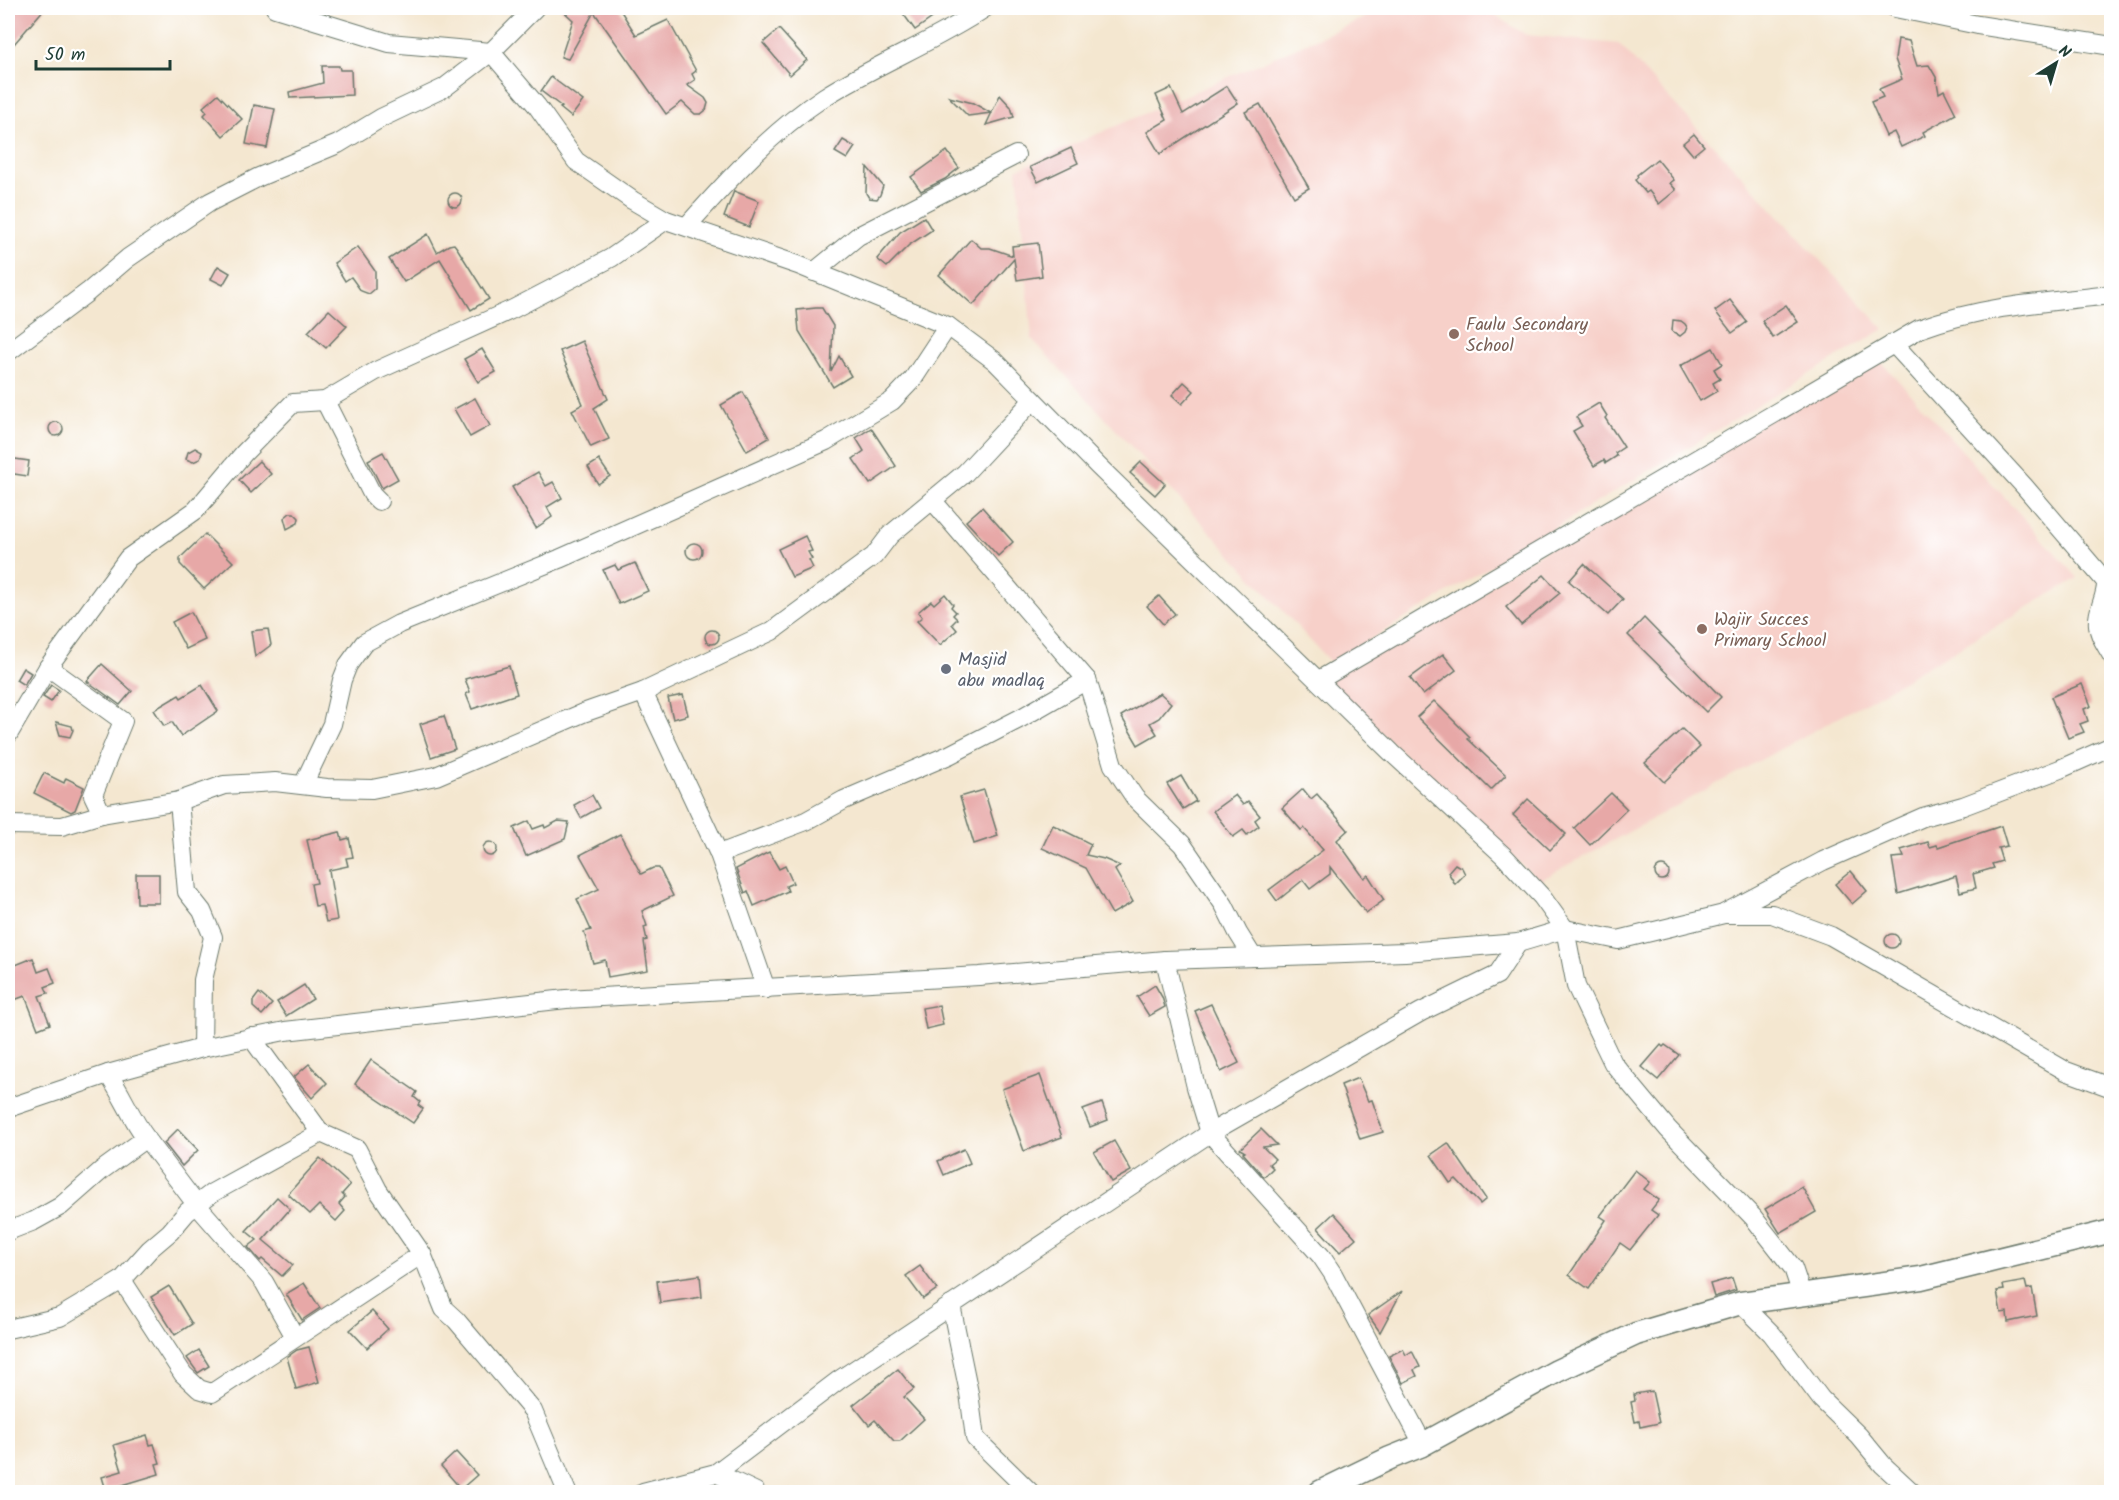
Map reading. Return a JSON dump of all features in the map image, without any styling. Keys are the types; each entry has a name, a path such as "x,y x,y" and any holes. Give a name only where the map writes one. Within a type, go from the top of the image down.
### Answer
{"street":[{"path":"275,8 389,43 491,52 537,106 576,161 632,200 666,220 814,272 948,327 995,361 1098,466 1392,753 1504,856 1542,897 1565,929 1576,986 1613,1062 1668,1129 1753,1217 1793,1268 1802,1295"},
{"path":"8,352 88,292 128,258 210,202 259,177 338,144 381,118 444,87 491,52 535,8"},
{"path":"687,226 728,180 782,127 825,96 955,27 985,8"},
{"path":"1895,8 1978,25 2112,46"},
{"path":"814,272 858,236 1016,155"},
{"path":"8,735 48,667 128,558 196,510 244,453 293,403 325,401 376,370 513,309 611,258 666,220"},
{"path":"1318,680 1919,329 1951,317 1998,307 2112,295"},
{"path":"303,785 332,724 342,680 348,665 364,643 399,624 559,559 826,441 892,401 913,380 948,327"},
{"path":"1893,343 2024,486 2106,582 2107,590 2097,623 2100,634 2112,656"},
{"path":"8,825 62,826 102,814 179,801 224,786 275,782 372,789 436,776 583,713 643,692 772,631 874,556 890,535 964,473 1033,400"},
{"path":"325,401 372,494 380,501"},
{"path":"933,501 1088,680 1113,765 1135,798 1182,844 1224,905 1253,957"},
{"path":"48,667 123,722 93,795 102,814"},
{"path":"719,854 806,821 844,800 949,755 1088,680"},
{"path":"643,692 719,854 766,989"},
{"path":"1724,914 1823,861 1913,821 1963,806 2060,769 2112,746"},
{"path":"179,801 187,892 202,912 213,938 203,980 202,1047"},
{"path":"8,1108 108,1074 202,1047 251,1037 285,1031 566,999 979,976 1166,960 1405,952 1518,943 1565,929 1618,940 1724,914 1772,914 1831,936 2066,1071 2112,1088"},
{"path":"643,1492 717,1473 839,1380 1210,1133 1401,1023 1497,975 1518,943"},
{"path":"1166,960 1196,1087 1210,1133 1321,1256 1333,1274 1423,1444"},
{"path":"251,1037 321,1133 357,1149 378,1190 422,1254 444,1309 456,1320 533,1411 567,1492"},
{"path":"108,1074 122,1094 146,1138 196,1204 264,1282 295,1337"},
{"path":"8,1329 60,1317 122,1280 196,1204 321,1133"},
{"path":"8,1231 34,1221 61,1206 102,1170 146,1138"},
{"path":"1320,1492 1423,1444 1557,1371 1636,1334 1740,1303 1921,1278 2112,1231"},
{"path":"122,1280 183,1374 199,1389 212,1394 422,1254"},
{"path":"1740,1303 1772,1334 1821,1399 1859,1436 1883,1465 1912,1492"},
{"path":"951,1305 969,1393 975,1438 1030,1492"},
{"path":"717,1473 756,1492"}],"shaded area":[{"name":"Faulu Secondary School","path":"1387,8 1484,8 1526,35 1619,44 1884,329 1331,663 1032,339 1017,169"},
{"name":"Wajir Succes Primary School","path":"1876,356 2078,578 1870,700 1539,881 1325,680"}],"building":[{"path":"12,8 45,8 8,51 8,13"},
{"path":"560,8 619,8 636,35 668,20 696,71 692,74 695,80 687,85 705,98 708,103 706,110 701,114 695,114 682,102 666,114 594,12 568,59 561,57 573,20"},
{"path":"899,8 929,8 935,16 915,30"},
{"path":"779,29 807,60 790,75 763,43"},
{"path":"1898,39 1909,41 1917,66 1929,65 1936,77 1939,93 1944,90 1956,114 1923,132 1925,136 1901,147 1894,132 1886,136 1871,102 1883,97 1879,89 1902,79 1895,59"},
{"path":"322,66 339,66 340,70 351,70 352,95 290,98 289,92 323,83"},
{"path":"551,77 583,101 571,117 541,91"},
{"path":"1227,86 1238,103 1160,154 1147,132 1167,120 1156,95 1171,88 1183,114"},
{"path":"218,94 242,119 223,136 204,115 207,112 203,107"},
{"path":"1000,95 1011,107 1014,117 986,125"},
{"path":"949,97 973,103 991,113 968,116"},
{"path":"1260,104 1309,188 1294,197 1245,112"},
{"path":"254,105 275,109 267,148 246,144"},
{"path":"1694,134 1704,146 1693,155 1683,143"},
{"path":"843,140 855,147 847,159 835,152"},
{"path":"1071,148 1078,163 1038,182 1030,167"},
{"path":"947,151 959,168 945,179 921,191 911,177"},
{"path":"1657,159 1674,180 1670,183 1676,190 1659,204 1649,191 1646,193 1635,180 1637,175"},
{"path":"867,167 883,186 877,199 869,198 866,193"},
{"path":"734,191 759,201 749,227 724,217"},
{"path":"452,193 458,193 462,200 458,207 452,207 448,203 448,197"},
{"path":"924,217 932,230 909,245 887,267 877,259 900,232"},
{"path":"428,234 437,252 454,244 489,299 471,310 440,259 404,282 389,259"},
{"path":"971,239 981,248 990,248 1013,256 1012,246 1038,243 1042,276 1017,280 1014,259 973,305 939,275"},
{"path":"358,247 375,271 375,289 369,294 361,291 351,277 345,281 334,263"},
{"path":"218,266 230,273 223,285 211,279"},
{"path":"1730,300 1747,322 1732,333 1715,311"},
{"path":"1786,305 1798,322 1773,338 1762,321"},
{"path":"822,308 833,326 831,372 839,356 851,376 833,387 799,331 797,310"},
{"path":"329,310 347,326 326,348 308,332"},
{"path":"1673,320 1681,321 1687,327 1680,336 1672,331"},
{"path":"582,341 608,399 594,408 609,439 591,447 572,410 583,404 560,351"},
{"path":"1713,348 1722,364 1714,369 1720,379 1713,383 1717,391 1700,401 1680,366"},
{"path":"482,349 496,372 478,382 464,359"},
{"path":"1184,382 1194,391 1182,404 1172,395"},
{"path":"743,392 769,438 747,451 721,405"},
{"path":"475,398 490,426 470,437 454,409"},
{"path":"1599,403 1607,416 1605,418 1624,447 1615,453 1617,456 1606,463 1604,460 1594,466 1573,431 1582,426 1576,417"},
{"path":"53,422 59,422 63,429 59,436 53,436 49,432 49,426"},
{"path":"871,428 896,466 870,484 853,459 864,451 856,438"},
{"path":"195,448 202,452 200,459 193,462 186,459 188,452"},
{"path":"383,452 398,479 382,488 368,460"},
{"path":"8,458 29,461 27,476 8,473"},
{"path":"599,460 610,476 598,484 588,467"},
{"path":"259,461 271,474 251,493 239,480"},
{"path":"1141,462 1165,484 1155,495 1130,473"},
{"path":"538,472 546,486 553,482 562,498 547,507 552,517 536,528 512,487"},
{"path":"982,507 1013,542 998,556 966,521"},
{"path":"294,513 299,518 298,523 287,529 284,518"},
{"path":"205,534 233,562 204,589 180,564 180,558"},
{"path":"805,536 812,551 808,552 813,568 792,577 778,549"},
{"path":"694,543 702,551 694,559 686,551"},
{"path":"635,563 648,591 619,604 603,570 615,565 618,570"},
{"path":"1584,564 1623,599 1608,615 1569,581"},
{"path":"1544,575 1560,593 1521,625 1506,607"},
{"path":"945,594 956,612 953,615 957,619 952,624 957,630 940,645 917,621 922,617 918,612 931,601 934,604"},
{"path":"1159,596 1175,614 1163,624 1147,606"},
{"path":"191,612 205,640 186,649 172,622"},
{"path":"1644,618 1721,697 1706,712 1628,635"},
{"path":"268,629 271,645 255,657 251,631"},
{"path":"709,630 715,630 719,637 715,644 709,644 705,640 705,634"},
{"path":"1443,654 1456,670 1423,695 1410,678"},
{"path":"102,664 132,691 120,705 87,681"},
{"path":"509,666 517,694 472,709 466,694 470,692 465,679"},
{"path":"23,668 31,673 24,685 16,680"},
{"path":"2082,684 2091,706 2084,709 2088,721 2080,724 2084,732 2068,738 2051,697"},
{"path":"51,685 59,690 51,702 43,697"},
{"path":"202,685 218,711 181,736 172,722 164,726 154,710 179,695 181,698"},
{"path":"1160,693 1171,703 1159,718 1150,723 1157,734 1138,745 1121,716"},
{"path":"683,695 688,715 673,719 668,698"},
{"path":"1434,701 1470,737 1468,739 1506,775 1491,790 1417,717"},
{"path":"444,716 455,749 431,757 420,724"},
{"path":"56,722 72,726 70,737 60,735"},
{"path":"1682,729 1700,747 1664,782 1645,763"},
{"path":"44,773 64,783 66,778 84,787 75,810 71,812 34,793"},
{"path":"1181,776 1196,801 1183,809 1167,784"},
{"path":"1303,789 1311,799 1317,794 1348,830 1337,840 1364,878 1368,875 1384,900 1366,913 1330,867 1330,874 1310,889 1303,880 1277,901 1269,890 1323,850 1282,808"},
{"path":"984,790 998,836 974,844 960,797"},
{"path":"1611,793 1627,809 1590,845 1574,828"},
{"path":"592,795 599,808 581,818 574,805"},
{"path":"1235,795 1243,805 1248,801 1260,816 1255,820 1259,826 1247,835 1243,830 1233,837 1213,811"},
{"path":"1528,799 1566,834 1550,850 1513,815"},
{"path":"529,821 533,829 544,825 545,828 558,821 569,822 565,839 526,856 514,828"},
{"path":"1053,825 1091,844 1086,855 1120,866 1115,870 1133,902 1112,914 1086,868 1042,848"},
{"path":"2001,826 2007,846 1998,848 2002,861 1992,864 1994,868 1973,874 1976,888 1960,892 1956,876 1898,894 1892,858 1904,857 1901,850 1928,842 1930,847 1937,845 1938,847"},
{"path":"340,832 342,840 349,838 353,857 346,858 348,866 329,870 337,920 326,922 322,905 315,906 311,884 317,883 307,840"},
{"path":"620,834 641,874 653,868 659,868 673,896 642,911 647,926 644,927 647,940 644,941 648,970 608,977 605,960 593,963 584,932 591,930 577,899 599,889 580,855"},
{"path":"487,842 493,842 497,849 493,856 487,856 483,852 483,846"},
{"path":"769,852 779,869 785,866 793,883 786,886 788,891 754,906 748,891 745,893 736,869"},
{"path":"1455,864 1462,868 1465,874 1455,884 1448,872"},
{"path":"1659,866 1665,866 1669,873 1665,880 1659,880 1655,876 1655,870"},
{"path":"1851,871 1867,891 1852,904 1835,884"},
{"path":"136,874 159,874 159,903 137,903"},
{"path":"1889,934 1895,934 1899,941 1895,948 1889,948 1885,944 1885,938"},
{"path":"33,958 38,972 49,968 55,983 45,987 48,993 39,996 50,1024 38,1029 25,996 14,1000 8,985 8,968"},
{"path":"304,985 313,999 286,1016 277,1002"},
{"path":"1155,985 1165,1007 1149,1016 1137,997"},
{"path":"259,993 272,1004 262,1015 253,1007 253,1001"},
{"path":"1211,1004 1239,1063 1221,1072 1195,1011"},
{"path":"939,1005 943,1025 926,1029 922,1008"},
{"path":"1661,1045 1663,1047 1665,1045 1679,1055 1658,1080 1642,1067"},
{"path":"371,1060 417,1092 414,1097 423,1109 413,1123 355,1084"},
{"path":"309,1064 327,1083 312,1098 294,1077"},
{"path":"1040,1075 1062,1137 1024,1151 1002,1089"},
{"path":"1358,1078 1368,1101 1372,1100 1383,1132 1360,1139 1341,1085"},
{"path":"1102,1103 1108,1120 1090,1127 1083,1110"},
{"path":"178,1129 198,1150 182,1166 164,1143"},
{"path":"1261,1129 1277,1145 1263,1147 1275,1159 1269,1164 1273,1168 1264,1177 1243,1153 1245,1152 1240,1149"},
{"path":"1114,1141 1131,1171 1111,1182 1094,1152"},
{"path":"1448,1143 1486,1199 1480,1204 1456,1179 1450,1183 1431,1155"},
{"path":"964,1149 970,1163 944,1175 938,1161"},
{"path":"320,1158 350,1185 342,1194 345,1197 339,1204 345,1211 336,1221 319,1205 310,1214 288,1194"},
{"path":"1635,1170 1650,1182 1644,1189 1659,1200 1651,1210 1658,1215 1630,1250 1620,1243 1589,1289 1569,1275 1606,1220 1600,1216"},
{"path":"1802,1187 1816,1212 1780,1233 1765,1209"},
{"path":"277,1197 290,1209 263,1240 293,1265 282,1276 262,1259 260,1261 248,1247 257,1240 246,1231"},
{"path":"1334,1213 1356,1238 1340,1252 1318,1228"},
{"path":"920,1266 937,1289 923,1299 906,1276"},
{"path":"700,1275 702,1297 660,1303 657,1281"},
{"path":"1732,1278 1736,1290 1714,1297 1710,1284"},
{"path":"2025,1281 2027,1289 2032,1288 2037,1316 2008,1322 2007,1312 2001,1313 1997,1291 2004,1290 2003,1285"},
{"path":"304,1283 320,1308 302,1320 286,1294"},
{"path":"169,1286 192,1324 175,1335 151,1297"},
{"path":"1402,1291 1380,1332 1368,1315"},
{"path":"372,1311 388,1329 367,1348 350,1330"},
{"path":"309,1347 319,1382 296,1389 287,1357 297,1350"},
{"path":"1403,1349 1406,1355 1412,1351 1420,1367 1414,1370 1417,1376 1403,1383 1389,1356"},
{"path":"199,1350 209,1366 198,1373 187,1358"},
{"path":"898,1369 914,1389 904,1397 924,1419 900,1441 894,1441 875,1420 869,1425 853,1405"},
{"path":"1652,1391 1659,1423 1640,1427 1639,1421 1635,1422 1631,1402 1635,1401 1634,1394"},
{"path":"147,1435 150,1445 154,1444 160,1463 156,1464 159,1474 106,1490 102,1477 122,1471 114,1445"},
{"path":"456,1452 477,1475 461,1489 441,1466"}],"place":[{"name":"Faulu Secondary School","path":"1454,334"},
{"name":"Wajir Succes Primary School","path":"1702,629"},
{"name":"Masjid abu madlaq","path":"946,669"}]}
